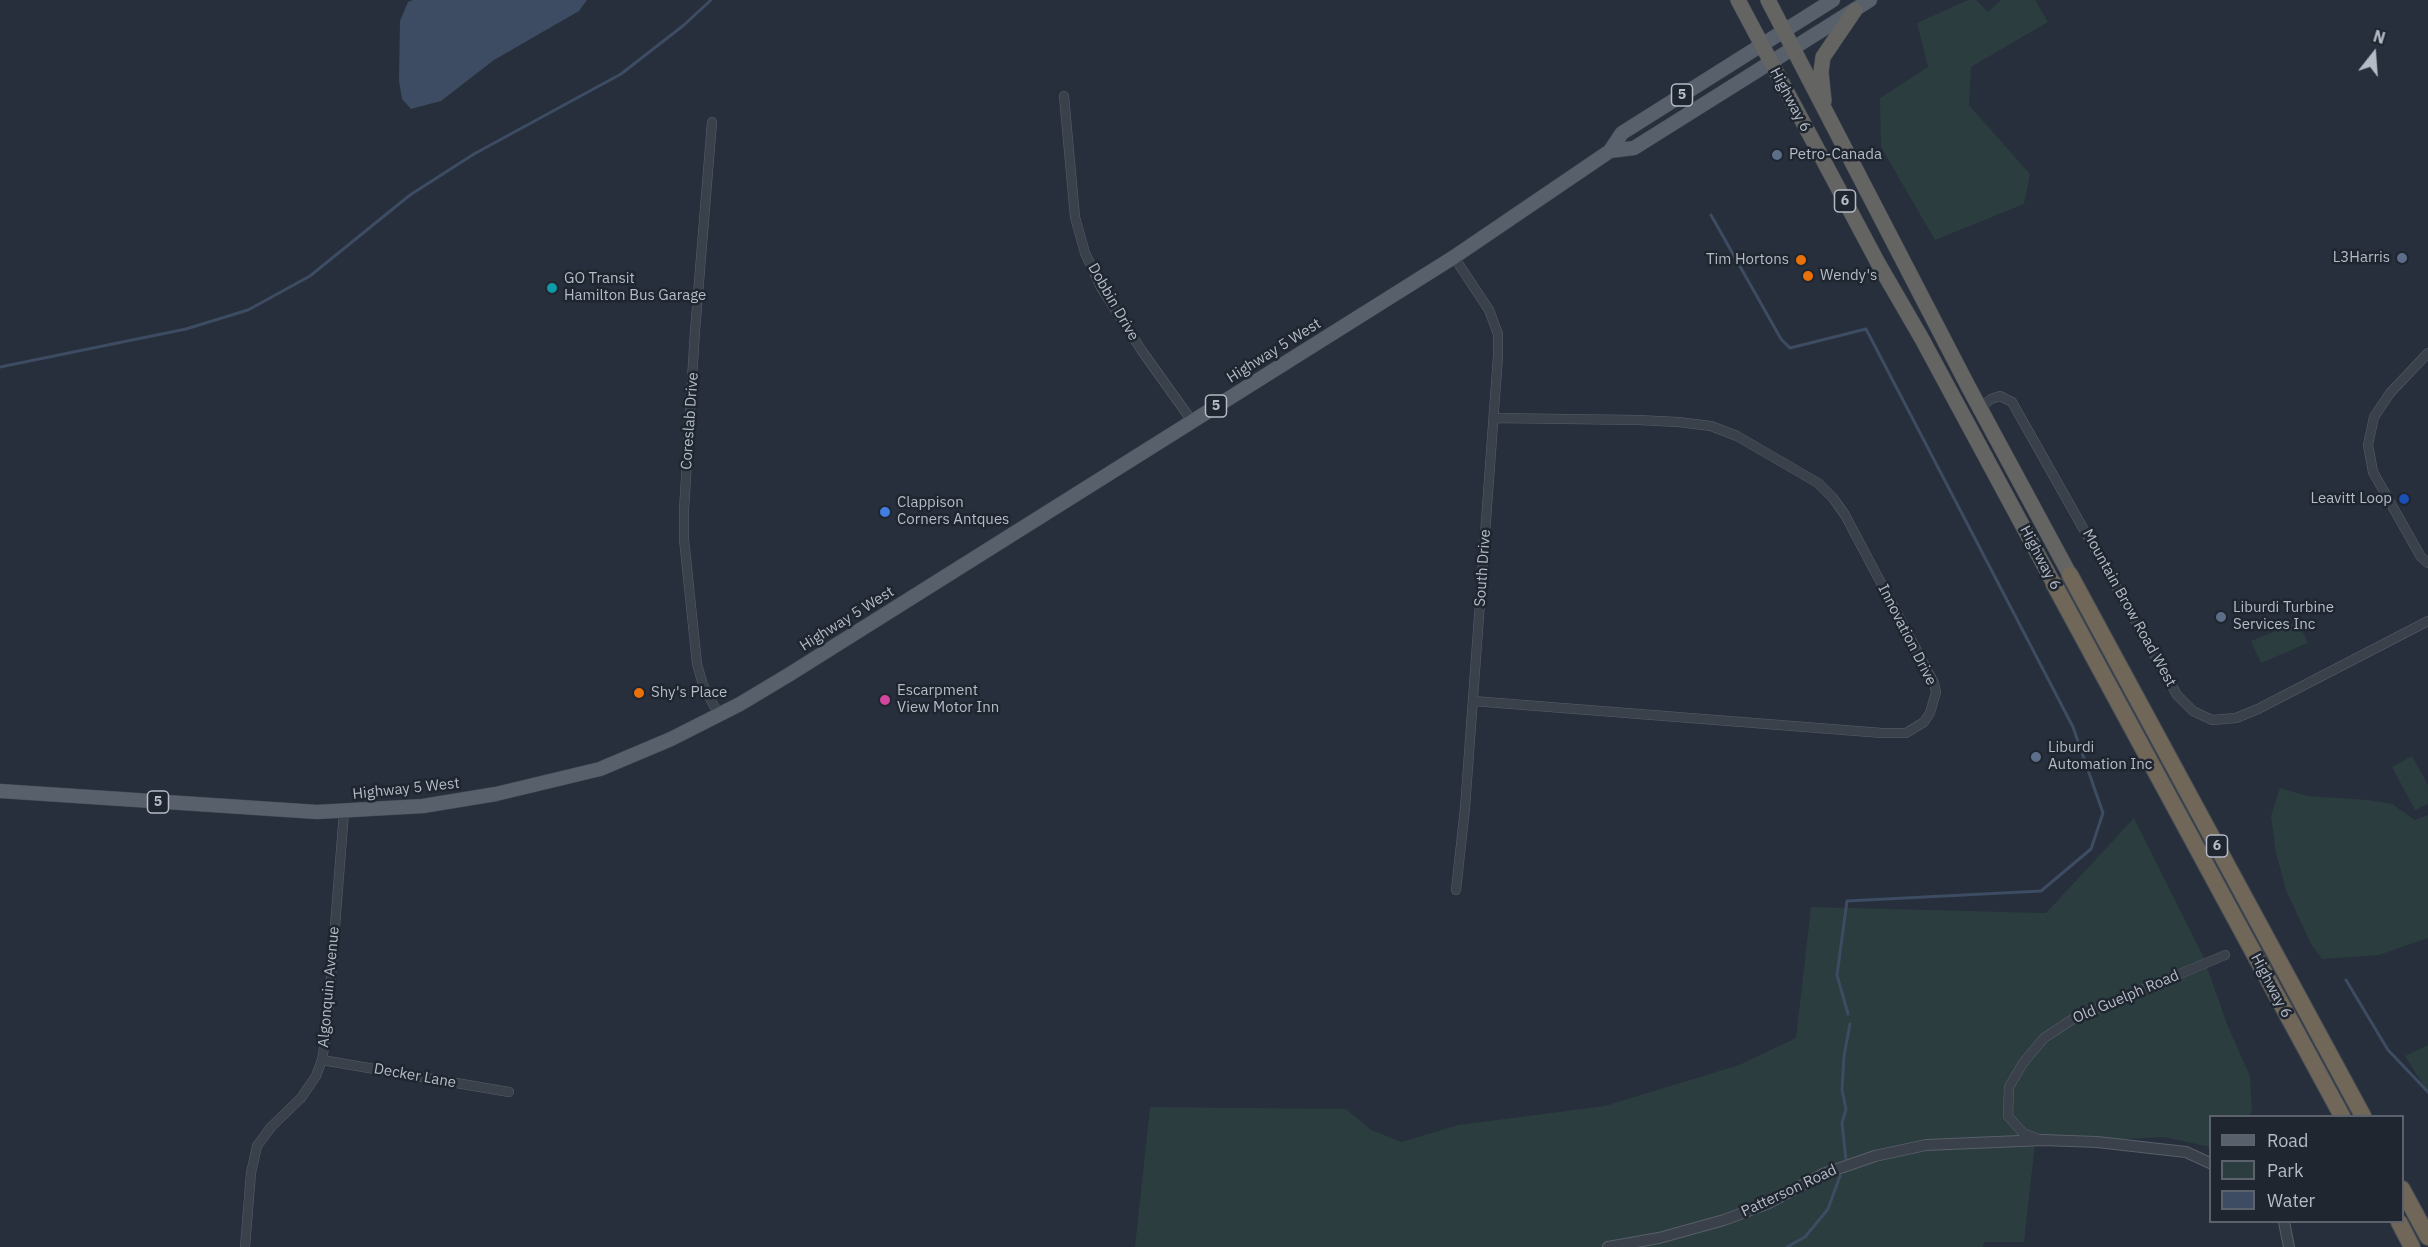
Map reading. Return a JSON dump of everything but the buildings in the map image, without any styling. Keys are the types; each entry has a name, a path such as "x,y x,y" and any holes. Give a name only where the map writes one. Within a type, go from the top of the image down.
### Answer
{"highway":[{"name":"Highway 6","path":"1738,0 2341,1115"},
{"name":"Highway 6","path":"1768,0 1969,388 2362,1115"},
{"path":"1825,110 1821,72 1823,57 1855,10"},
{"path":"2404,1192 2428,1237"},
{"path":"2399,1223 2412,1247"}],"main road":[{"name":"5","path":"1761,45 1833,0"},
{"name":"5","path":"1770,62 1870,0"},
{"name":"Highway 5 West","path":"0,791 344,812 423,806 496,794 600,769 671,739 720,715 790,674 1454,257 1610,151 1622,133 1761,45"},
{"name":"Highway 5 West","path":"1610,151 1634,148 1770,62"}],"street":[{"name":"Dobbin Drive","path":"1064,96 1075,217 1085,253 1102,289 1142,351 1192,421"},
{"name":"Coreslab Drive","path":"712,122 684,510 684,539 697,664 703,685 720,715"},
{"name":"South Drive","path":"1454,257 1489,310 1498,334 1473,701 1456,890"},
{"path":"2428,353 2390,393 2374,417 2368,445 2373,472 2415,546 2428,563"},
{"path":"1953,396 1969,388"},
{"name":"Mountain Brow Road West","path":"1980,408 1991,399 2000,396 2012,402 2177,695 2193,711 2212,720 2236,718 2258,709 2428,621"},
{"name":"Innovation Drive","path":"1473,701 1906,733 1924,722 1930,713 1936,692 1934,683 1845,515 1818,483 1737,436 1711,426 1638,420 1494,418"},
{"name":"Algonquin Avenue","path":"245,1247 251,1173 257,1146 271,1127 301,1098 316,1076 322,1060 344,812"},
{"name":"Old Guelph Road","path":"2209,1162 2186,1152 2097,1142 2043,1140 2023,1133 2008,1116 2009,1087 2023,1063 2044,1038 2073,1019 2225,955"},
{"name":"Decker Lane","path":"322,1060 509,1092"},
{"name":"Patterson Road","path":"1608,1247 1659,1238 1724,1220 1767,1204 1822,1174 1875,1156 1926,1145 2043,1140"},
{"path":"2284,1223 2289,1247"}],"green space":[{"path":"1968,0 1976,0 1988,12 2001,0 2035,0 2048,22 1971,67 1969,105 2030,174 2024,204 1935,240 1881,147 1880,98 1928,67 1917,23"},
{"path":"2298,622 2308,643 2261,663 2251,641"},
{"path":"2412,756 2428,785 2428,804 2415,810 2392,767"},
{"path":"2280,788 2307,796 2392,804 2415,820 2428,815 2428,938 2379,955 2322,959 2311,944 2286,890 2276,853 2271,816"},
{"path":"2134,818 2203,956 2227,1024 2250,1076 2252,1110 2250,1115 2209,1115 2209,1147 2164,1137 2035,1144 2024,1242 1984,1242 1983,1247 1135,1247 1150,1107 1346,1109 1371,1130 1402,1142 1458,1125 1605,1106 1739,1065 1796,1038 1811,907 2046,913"},
{"path":"2428,1045 2428,1093 2405,1056"}],"water":[{"path":"413,0 587,0 579,11 494,60 441,101 411,109 402,99 399,81 400,21 408,2"}],"waterway":[{"path":"0,367 186,329 248,310 310,276 410,195 474,154 621,74 684,25 711,0"},
{"path":"1711,215 1781,339 1790,348 1866,329 2073,727 2103,813 2091,849 2041,891 1847,901 1837,975 1848,1014"},
{"path":"2346,980 2388,1050 2428,1092"},
{"path":"1846,1160 1842,1123 1846,1109 1842,1090 1844,1056 1850,1024"},
{"path":"1787,1247 1805,1237 1828,1209 1840,1176"}],"place":[{"name":"Petro-Canada","path":"1777,155"},
{"name":"L3Harris","path":"2402,258"},
{"name":"Tim Hortons","path":"1801,260"},
{"name":"Wendy's","path":"1808,276"},
{"name":"GO Transit Hamilton Bus Garage","path":"552,288"},
{"name":"Leavitt Loop","path":"2404,499"},
{"name":"Clappison Corners Antques","path":"885,512"},
{"name":"Liburdi Turbine Services Inc","path":"2221,617"},
{"name":"Shy's Place","path":"639,693"},
{"name":"Escarpment View Motor Inn","path":"885,700"},
{"name":"Liburdi Automation Inc","path":"2036,757"}]}
